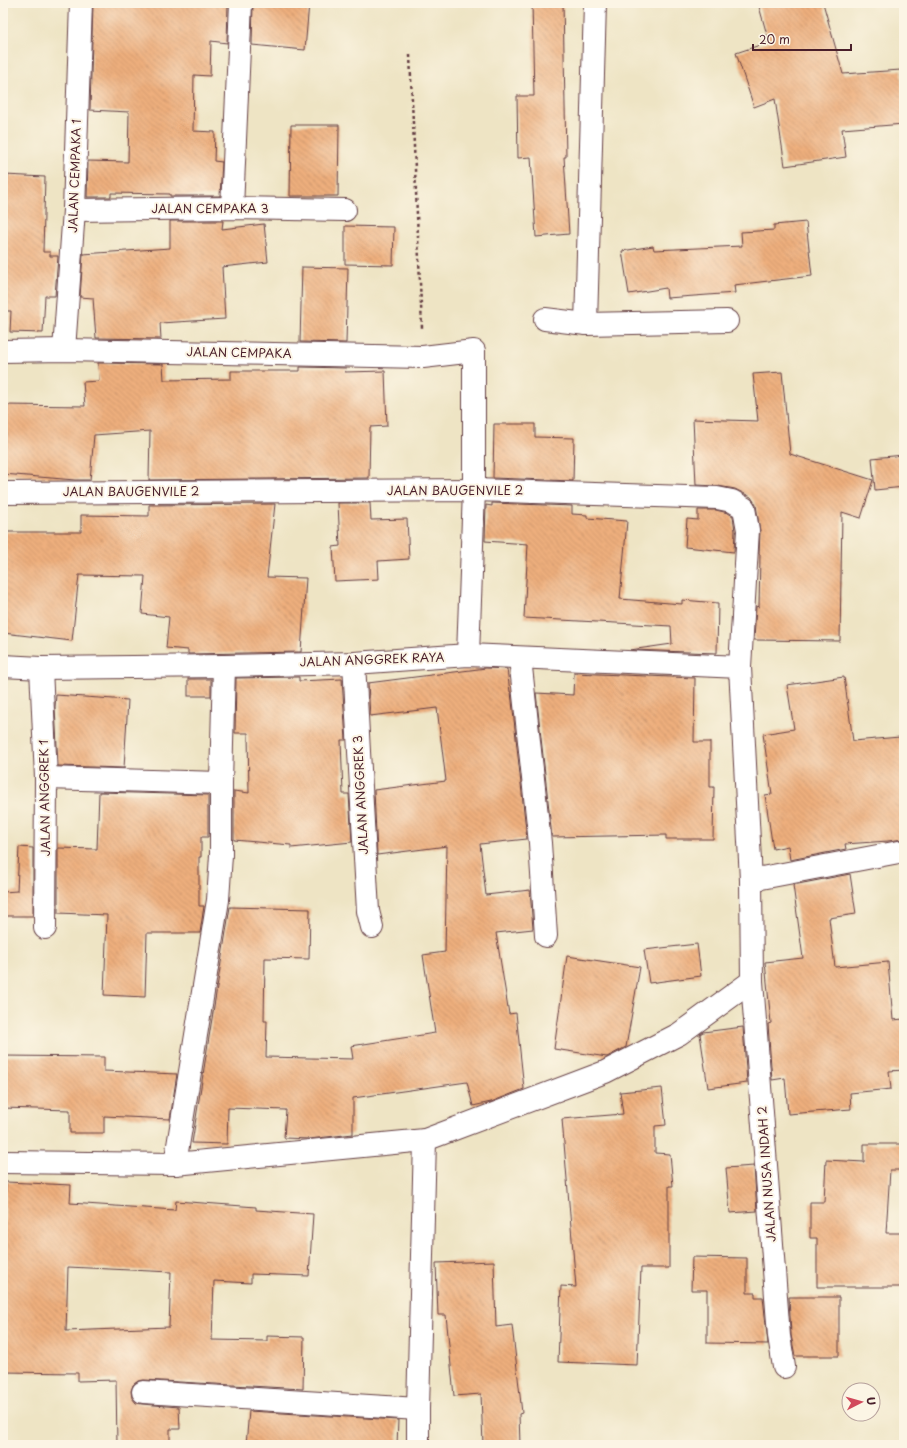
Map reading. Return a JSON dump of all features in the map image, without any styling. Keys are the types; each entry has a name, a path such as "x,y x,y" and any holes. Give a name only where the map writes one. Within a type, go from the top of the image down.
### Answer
{"street":[{"name":"JALAN CEMPAKA 1","path":"64,350 74,210 81,3"},
{"path":"232,208 241,3"},
{"path":"586,324 595,3"},
{"name":"JALAN CEMPAKA 3","path":"74,210 232,208 346,210"},
{"path":"546,319 586,324 727,321"},
{"name":"JALAN CEMPAKA","path":"3,351 64,350 423,357 474,351 474,490"},
{"path":"468,655 474,490"},
{"name":"JALAN BAUGENVILE 2","path":"3,493 474,490 717,498 732,501 744,508 748,530 740,667"},
{"name":"JALAN ANGGREK RAYA","path":"3,666 41,668 224,666 354,662 468,655 740,667"},
{"path":"520,658 540,843 546,936"},
{"name":"JALAN ANGGREK 3","path":"354,662 368,911 372,927"},
{"path":"175,1164 218,900 221,855 224,666"},
{"name":"JALAN NUSA INDAH 2","path":"740,667 752,880 752,981 779,1336 784,1367"},
{"name":"JALAN ANGGREK 1","path":"41,668 46,778 45,928"},
{"path":"46,778 221,783"},
{"path":"752,880 904,851"},
{"path":"3,1162 175,1164 425,1140 606,1072 679,1034 752,981"},
{"path":"418,1445 425,1140"},
{"path":"143,1392 418,1409"}],"path":[{"path":"410,55 423,357"}],"building":[{"path":"93,3 228,3 227,43 211,41 210,76 194,75 193,131 215,132 214,161 222,162 220,196 170,196 170,194 111,193 111,197 87,197 88,161 128,162 129,112 90,110"},
{"path":"253,3 309,3 305,50 252,45"},
{"path":"532,3 563,3 566,157 564,157 569,234 536,237 531,157 518,158 517,96 534,96"},
{"path":"758,3 823,3 843,74 901,70 904,124 842,129 846,157 785,166 775,99 754,107 736,53 769,42"},
{"path":"291,125 339,125 338,196 290,196"},
{"path":"5,175 45,177 43,252 50,252 50,256 58,256 55,296 45,296 43,333 10,332 11,311 3,311"},
{"path":"170,221 223,221 222,229 264,224 268,262 222,267 225,319 160,323 161,339 96,338 93,298 80,297 83,254 170,248"},
{"path":"806,222 812,276 734,285 735,293 667,298 666,288 629,294 622,251 653,246 654,250 742,246 741,232 774,230 774,225"},
{"path":"345,226 394,227 393,265 345,264"},
{"path":"302,267 348,268 346,343 300,342"},
{"path":"98,363 163,364 164,380 231,379 231,371 300,371 300,367 346,368 345,372 385,371 387,426 370,427 369,478 149,480 150,431 94,435 90,480 3,474 3,405 85,406 83,382 99,381"},
{"path":"782,372 790,454 873,480 861,518 842,512 840,641 754,640 756,606 759,607 760,554 760,531 756,505 751,497 735,489 718,486 696,485 693,419 758,421 753,374"},
{"path":"494,424 535,424 535,437 574,438 573,481 493,478"},
{"path":"904,455 904,487 875,490 872,458"},
{"path":"338,503 370,503 371,520 407,519 409,559 378,561 379,579 335,581 333,547 340,546"},
{"path":"492,503 572,506 572,514 587,515 587,518 627,521 620,599 682,604 682,600 718,603 717,653 630,650 672,644 671,626 524,618 528,544 485,541 486,505 492,506"},
{"path":"275,504 267,577 306,578 301,652 188,654 188,650 166,648 169,617 142,614 145,576 79,575 72,641 3,633 3,532 81,532 81,515 149,516 149,505"},
{"path":"698,510 716,510 733,516 735,531 734,552 685,547 687,519 698,520"},
{"path":"486,668 507,669 511,692 527,839 480,844 486,895 530,890 533,929 496,933 509,1014 516,1013 524,1089 491,1102 473,1106 467,1082 353,1098 353,1134 309,1139 284,1138 286,1110 228,1108 227,1144 192,1143 230,907 310,909 309,959 265,958 264,1021 267,1021 266,1057 353,1059 351,1046 435,1033 423,955 445,952 447,846 377,855 374,790 446,781 437,708 370,716 368,683"},
{"path":"574,673 695,678 694,742 710,742 710,787 714,787 713,839 666,839 666,835 552,837 536,693 573,695"},
{"path":"299,677 299,681 342,679 346,740 341,740 343,794 349,794 352,842 291,848 291,845 234,840 234,791 249,793 248,733 235,733 236,678"},
{"path":"844,677 853,741 900,737 902,767 904,767 904,839 845,844 846,849 790,860 788,846 773,849 765,795 772,794 763,734 794,729 787,685"},
{"path":"188,679 211,679 211,696 188,696"},
{"path":"56,695 128,700 124,768 58,766 55,707"},
{"path":"99,792 208,795 208,837 201,837 201,857 199,857 199,906 204,906 200,933 147,933 145,997 104,995 107,915 58,913 58,848 97,849"},
{"path":"19,847 33,848 33,916 3,916 3,892 17,891"},
{"path":"850,874 856,914 829,918 835,967 888,962 893,1020 904,1019 904,1070 889,1071 891,1089 850,1093 851,1109 788,1114 785,1078 772,1080 768,1024 771,1023 765,962 803,958 793,885"},
{"path":"697,944 701,976 649,983 644,950"},
{"path":"567,956 640,967 626,1047 607,1057 554,1049"},
{"path":"743,1027 747,1083 708,1088 700,1034 703,1032"},
{"path":"3,1056 104,1057 104,1071 177,1074 170,1119 104,1116 104,1133 70,1133 70,1110 3,1108"},
{"path":"662,1088 666,1125 655,1126 655,1153 670,1154 673,1186 669,1186 669,1268 641,1268 637,1365 558,1362 561,1286 576,1287 562,1119 623,1114 620,1092"},
{"path":"864,1144 904,1144 904,1170 890,1170 886,1233 904,1233 904,1287 817,1287 817,1238 810,1238 810,1202 824,1202 826,1160 864,1162"},
{"path":"754,1166 757,1211 730,1213 726,1168"},
{"path":"6,1182 71,1185 70,1203 175,1210 176,1201 256,1207 256,1210 313,1214 309,1276 251,1274 251,1283 214,1281 212,1340 267,1341 267,1336 304,1337 303,1389 144,1380 138,1381 133,1385 131,1391 132,1398 136,1403 179,1407 180,1429 170,1429 170,1445 117,1445 116,1380 78,1381 78,1373 3,1372 3,1267","holes":["68,1267 171,1272 169,1327 66,1331"]},
{"path":"692,1257 747,1258 747,1293 755,1293 755,1297 763,1297 768,1344 707,1343 707,1290 691,1290"},
{"path":"494,1261 496,1327 512,1325 522,1413 519,1414 520,1445 483,1445 481,1394 454,1396 446,1315 438,1315 436,1263"},
{"path":"789,1297 839,1297 839,1356 795,1356 791,1335"},
{"path":"249,1411 398,1420 397,1445 246,1445"}]}
